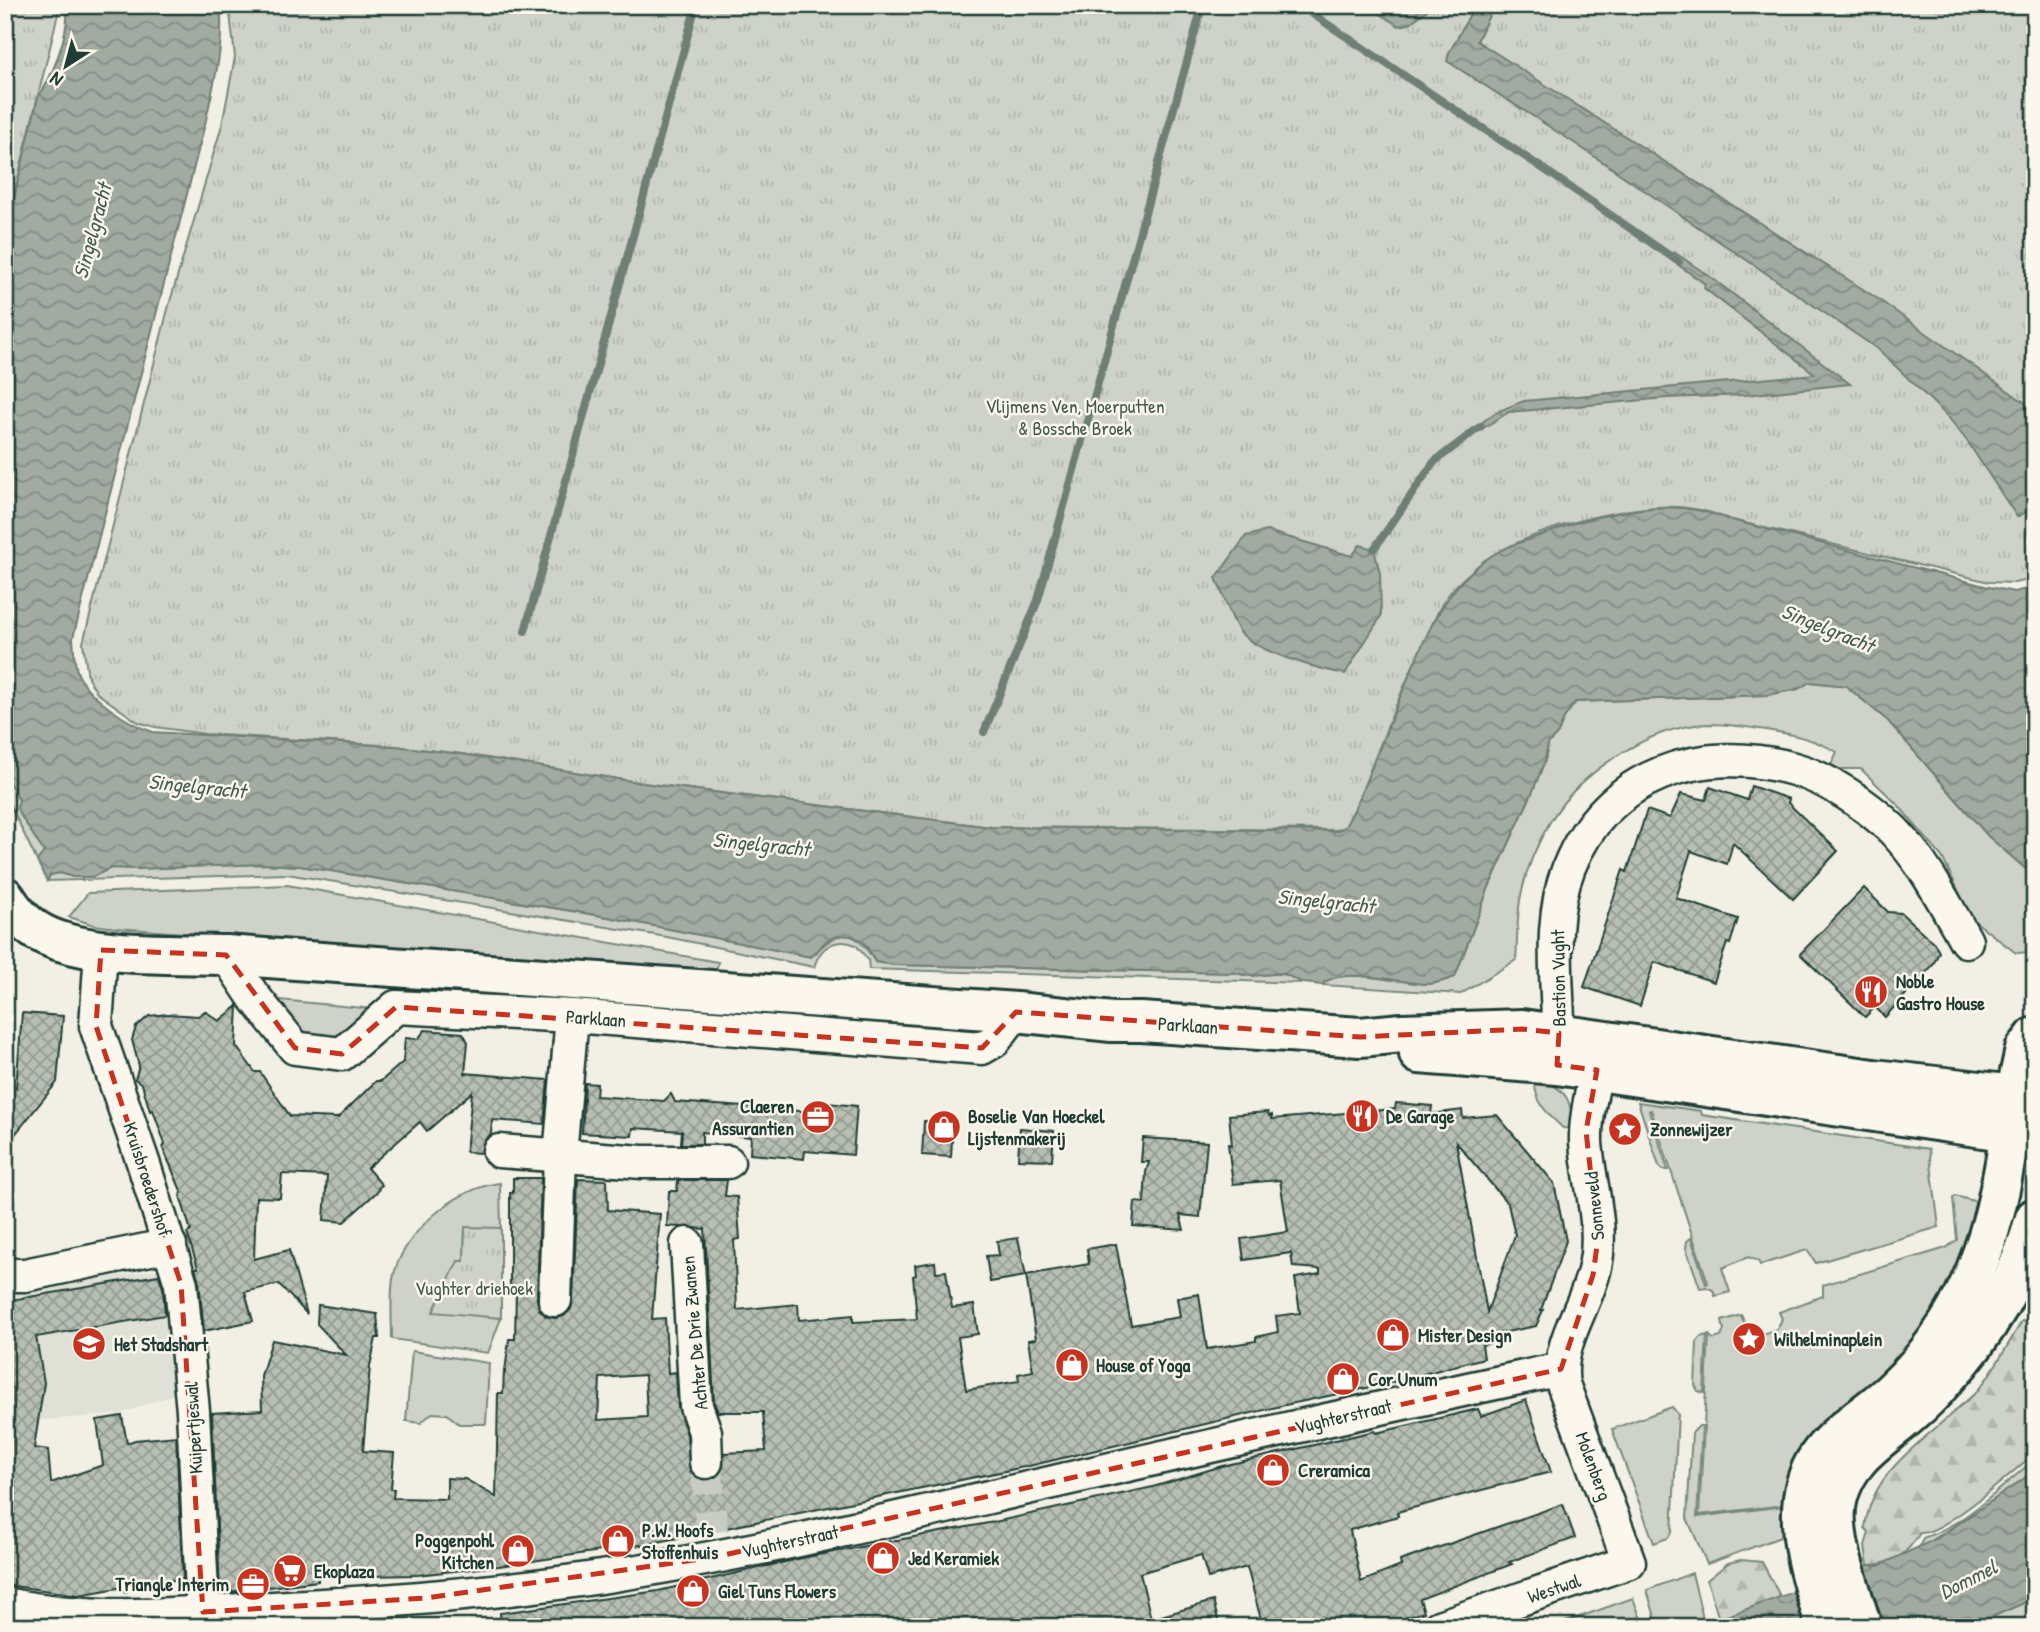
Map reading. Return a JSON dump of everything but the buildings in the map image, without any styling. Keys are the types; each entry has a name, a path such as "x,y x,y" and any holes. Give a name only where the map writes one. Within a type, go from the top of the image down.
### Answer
{"main road":[{"name":"Parklaan","path":"5,897 16,913 34,929 56,940 101,950 226,955 1016,1012 1112,1022 1360,1037 1417,1054 1558,1049"},
{"path":"1863,1627 1829,1574 1804,1544 1802,1520 1807,1483 1816,1460 1833,1437 1890,1392 1923,1359 1961,1303 1984,1251 2023,1115 2025,1051 2035,1037"},
{"path":"1558,1049 2023,1115"},
{"path":"1826,1627 1837,1498 1846,1476 1858,1457 1909,1415 1945,1380 1974,1345 2020,1263 2035,1218"}],"street":[{"name":"Bastion Vught","path":"1558,1049 1554,948 1559,895 1583,836 1604,809 1628,789 1652,776 1719,760 1756,762 1795,769 1832,785 1893,831 1923,866 1966,940"},
{"name":"Kruisbroedershof","path":"5,1275 25,1275 170,1245 96,1026 101,950"},
{"name":"Parklaan","path":"226,955 252,994 295,1048 342,1054 396,1007 572,1016 982,1048 994,1041 1016,1012"},
{"path":"555,1300 559,1156 572,1016"},
{"name":"Sonneveld","path":"1561,1368 1565,1349 1593,1275 1598,1252 1598,1222 1586,1130 1599,1055"},
{"path":"499,1151 642,1162 728,1162"},
{"name":"Achter De Drie Zwanen","path":"687,1244 696,1406 705,1432 706,1462"},
{"name":"Kuipertjeswal","path":"170,1245 181,1283 188,1343 203,1612"},
{"name":"Vughterstraat","path":"13,1613 129,1615 203,1612 306,1616 426,1598 550,1584 713,1544 887,1521 1561,1368"},
{"name":"Molenberg","path":"1561,1368 1563,1384 1629,1562"},
{"name":"Westwal","path":"1439,1627 1629,1562"}],"highlighted area":[{"path":"101,950 226,955 295,1048 342,1054 396,1007 982,1048 1016,1012 1360,1037 1522,1029 1559,1033 1557,1065 1597,1070 1586,1131 1598,1238 1593,1275 1561,1369 715,1557 426,1598 203,1612 181,1284 96,1026"}],"shaded area":[{"name":"Het Stadshart","path":"167,1268 178,1393 120,1414 44,1420 5,1408 5,1294"}],"green space":[{"path":"5,5 60,6 5,231"},
{"name":"Vlijmens Ven, Moerputten & Bossche Broek","path":"229,5 2035,5 2035,579 2014,583 1989,582 1679,507 1615,512 1549,530 1514,544 1484,561 1446,598 1406,682 1355,808 1345,827 1336,830 992,827 650,784 461,754 395,746 205,734 138,722 97,693 88,678 83,643 169,305 222,125 235,57"},
{"path":"1809,682 1845,685 1888,721 1988,836 2035,877 2035,949 2032,952 2016,953 1972,919 1942,857 1899,806 1861,769 1829,769 1837,752 1811,740 1785,733 1708,724 1662,733 1618,755 1579,786 1563,804 1541,838 1527,873 1519,908 1516,960 1461,994 1322,985 1330,979 1342,976 1429,984 1455,977 1489,887 1532,793 1545,760 1548,744 1558,733 1564,718 1576,702 1767,695 1798,689"},
{"path":"5,775 19,800 23,816 44,852 37,861 5,794"},
{"path":"263,864 300,866 608,917 811,957 830,941 845,935 860,941 875,962 895,965 1236,973 1253,976 1277,974 1294,977 1303,983 869,969 868,960 856,945 842,942 825,949 814,967 667,937 287,874 47,881 50,875 60,873 73,877 92,877 111,868"},
{"path":"287,885 718,962 716,973 117,928 94,925 69,917 88,893"},
{"path":"269,999 374,1009 345,1039 301,1034"},
{"path":"1534,1080 1545,1082 1564,1094 1572,1116 1572,1129 1563,1128 1547,1112 1537,1095"},
{"path":"1638,1102 1701,1111 1702,1115 1929,1149 1939,1227 1816,1263 1807,1250 1760,1265 1758,1261 1748,1257 1722,1268 1730,1292 1715,1296 1713,1290 1700,1288 1686,1248 1687,1241 1691,1238 1706,1284 1708,1283 1651,1110 1649,1111 1668,1170 1659,1166"},
{"path":"500,1183 501,1228 465,1228 464,1262 445,1288 434,1311 501,1318 488,1353 392,1339 393,1279 407,1246 419,1230 449,1203 483,1186"},
{"path":"1955,1196 1978,1202 1965,1268 1957,1261 1955,1274 1934,1316 1785,1505 1699,1515 1709,1335 1713,1339 1721,1337 1724,1330 1722,1321 1741,1315 1751,1338 1777,1329 1782,1319 1779,1312 1823,1296 1823,1285 1946,1248 1957,1240"},
{"name":"Vughter driehoek","path":"465,1227 501,1228 501,1318 433,1312 458,1261 464,1261"},
{"path":"2022,1321 2035,1324 2035,1453 1961,1513 1931,1531 1920,1533 1899,1557 1886,1563 1868,1565 1865,1546 1869,1532 1865,1528 1869,1508 1887,1475 1899,1460 1978,1390"},
{"path":"1707,1335 1704,1393 1698,1391 1695,1385 1697,1342"},
{"path":"412,1351 489,1363 486,1424 459,1424 447,1414 432,1413 421,1423 406,1421"},
{"path":"1672,1407 1678,1414 1672,1532 1668,1538 1654,1543 1612,1429"},
{"path":"1702,1426 1697,1517 1784,1506 1783,1511 1789,1512 1786,1535 1707,1564 1687,1518 1692,1433"},
{"path":"2035,1459 2035,1471 2025,1479 1919,1549 1923,1538 1954,1524 1996,1493"},
{"path":"1741,1560 1762,1562 1781,1598 1719,1619 1707,1580 1728,1563"},
{"path":"1692,1573 1705,1627 1658,1627 1647,1590"},
{"path":"1633,1598 1644,1627 1551,1627"},
{"path":"2035,1598 2035,1614 2023,1622 2018,1620 2011,1627 1969,1627"}],"water":[{"name":"Singelgracht","path":"67,5 220,5 220,49 206,120 73,638 77,671 89,690 109,708 143,728 153,732 395,746 650,784 991,827 1336,831 1345,827 1355,808 1429,631 1448,599 1472,571 1505,548 1577,523 1647,508 1680,508 1712,513 1985,586 2014,592 2035,587 2035,877 1988,836 1888,721 1846,686 1810,682 1798,689 1767,695 1575,702 1558,733 1548,744 1545,760 1532,793 1489,887 1455,977 1429,984 1342,976 1330,979 1322,985 1303,983 1282,973 1251,976 1236,973 895,965 875,962 863,942 845,935 826,941 811,957 608,917 300,866 263,864 111,868 92,877 73,877 60,873 50,875 47,881 37,861 44,852 19,813 19,800 5,775 5,236 38,97 55,66 63,40"},
{"path":"1367,5 1431,7 1409,24 1399,26"},
{"path":"1475,5 1494,5 1477,41 1875,297 2024,402 2035,416 2035,507 2017,517 1949,418 1879,350 1576,144 1447,61"},
{"path":"1674,252 1850,384 1745,395 1667,398 1509,412 1472,435 1488,418 1524,401 1815,374 1704,288 1705,284 1670,259"},
{"path":"1267,531 1352,556 1360,545 1374,549 1380,573 1381,616 1345,674 1305,664 1260,647 1237,627 1216,578 1246,536"},
{"name":"Dommel","path":"2035,1471 2035,1598 1969,1627 1709,1627 1719,1619 1868,1565 1878,1566 1938,1538"}],"waterway":[{"path":"525,631 696,5"},
{"path":"1299,5 1679,262"},
{"path":"984,732 1038,600 1200,14"},
{"path":"1374,549 1434,462 1481,426"}],"tunnel":[{"path":"706,1462 712,1532"}],"place":[{"name":"Noble Gastro House","path":"1871,992"},
{"name":"De Garage","path":"1362,1116"},
{"name":"Claeren Assurantien","path":"818,1117"},
{"name":"Boselie Van Hoeckel Lijstenmakerij","path":"944,1127"},
{"name":"Zonnewijzer","path":"1625,1129"},
{"name":"Mister Design","path":"1393,1335"},
{"name":"Wilhelminaplein","path":"1749,1339"},
{"name":"Het Stadshart","path":"89,1344"},
{"name":"House of Yoga","path":"1072,1365"},
{"name":"Cor Unum","path":"1343,1379"},
{"name":"Creramica","path":"1273,1470"},
{"name":"P.W. Hoofs Stoffenhuis","path":"618,1541"},
{"name":"Poggenpohl Kitchen","path":"518,1551"},
{"name":"Jed Keramiek","path":"883,1558"},
{"name":"Ekoplaza","path":"290,1571"},
{"name":"Triangle Interim","path":"253,1584"},
{"name":"Giel Tuns Flowers","path":"693,1591"}]}
